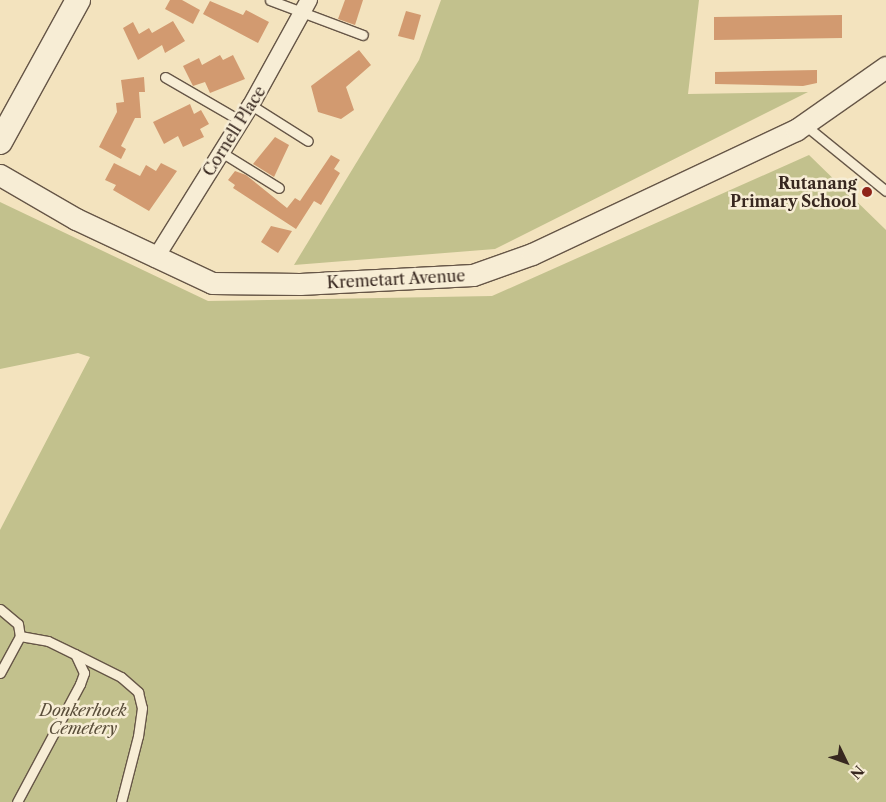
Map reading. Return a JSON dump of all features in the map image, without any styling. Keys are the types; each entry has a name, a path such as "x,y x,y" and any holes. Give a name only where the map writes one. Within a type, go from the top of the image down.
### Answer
{"main road":[{"path":"0,142 78,0"}],"street":[{"name":"Cornell Place","path":"155,259 251,105 306,8"},
{"name":"Kremetart Avenue","path":"0,175 155,259 212,283 231,284 473,275 532,254 805,125 886,67"}],"lane":[{"path":"270,0 306,8 363,35"},
{"path":"165,77 241,121"},
{"path":"251,105 308,141"},
{"path":"805,125 886,190"},
{"path":"221,152 279,188"},
{"path":"0,609 18,624 20,636 0,672"},
{"path":"20,636 48,642 75,654 128,682 138,692 142,708 120,802"},
{"path":"18,802 80,684 82,664 75,654"}],"green space":[{"path":"441,0 699,0 688,94 808,92 495,249 294,265 419,60"},
{"name":"Donkerhoek Cemetery","path":"809,155 886,230 886,802 0,802 0,530 90,357 78,353 0,369 0,202 208,301 492,296"}],"building":[{"path":"170,0 182,0 200,10 193,24 165,9"},
{"path":"345,0 363,0 355,25 338,19"},
{"path":"210,1 243,15 246,10 269,22 258,43 203,14"},
{"path":"406,11 421,15 414,40 398,36"},
{"path":"842,15 842,38 714,40 714,17"},
{"path":"173,21 185,41 165,53 162,45 138,60 123,28 133,22 139,34 149,28 152,33"},
{"path":"359,50 371,65 346,87 354,110 341,119 318,112 311,86"},
{"path":"220,55 223,60 233,55 245,79 210,93 205,82 193,86 183,66 199,58 202,65"},
{"path":"817,70 817,83 803,86 715,84 715,72"},
{"path":"144,77 145,92 139,92 141,118 135,118 121,146 126,149 121,159 99,147 117,112 116,103 124,102 121,80"},
{"path":"190,104 194,114 201,110 209,124 200,129 204,137 183,147 178,136 164,144 153,122"},
{"path":"275,137 289,145 274,177 253,164"},
{"path":"331,155 340,160 334,169 340,173 321,205 314,201 296,229 233,188 235,185 228,180 235,171 246,175 287,208 295,198 300,201"},
{"path":"114,163 140,176 146,165 156,171 161,163 177,171 149,211 113,190 116,185 105,180"},
{"path":"271,226 292,231 278,253 261,242"}],"place":[{"name":"Rutanang Primary School","path":"867,192"}]}
